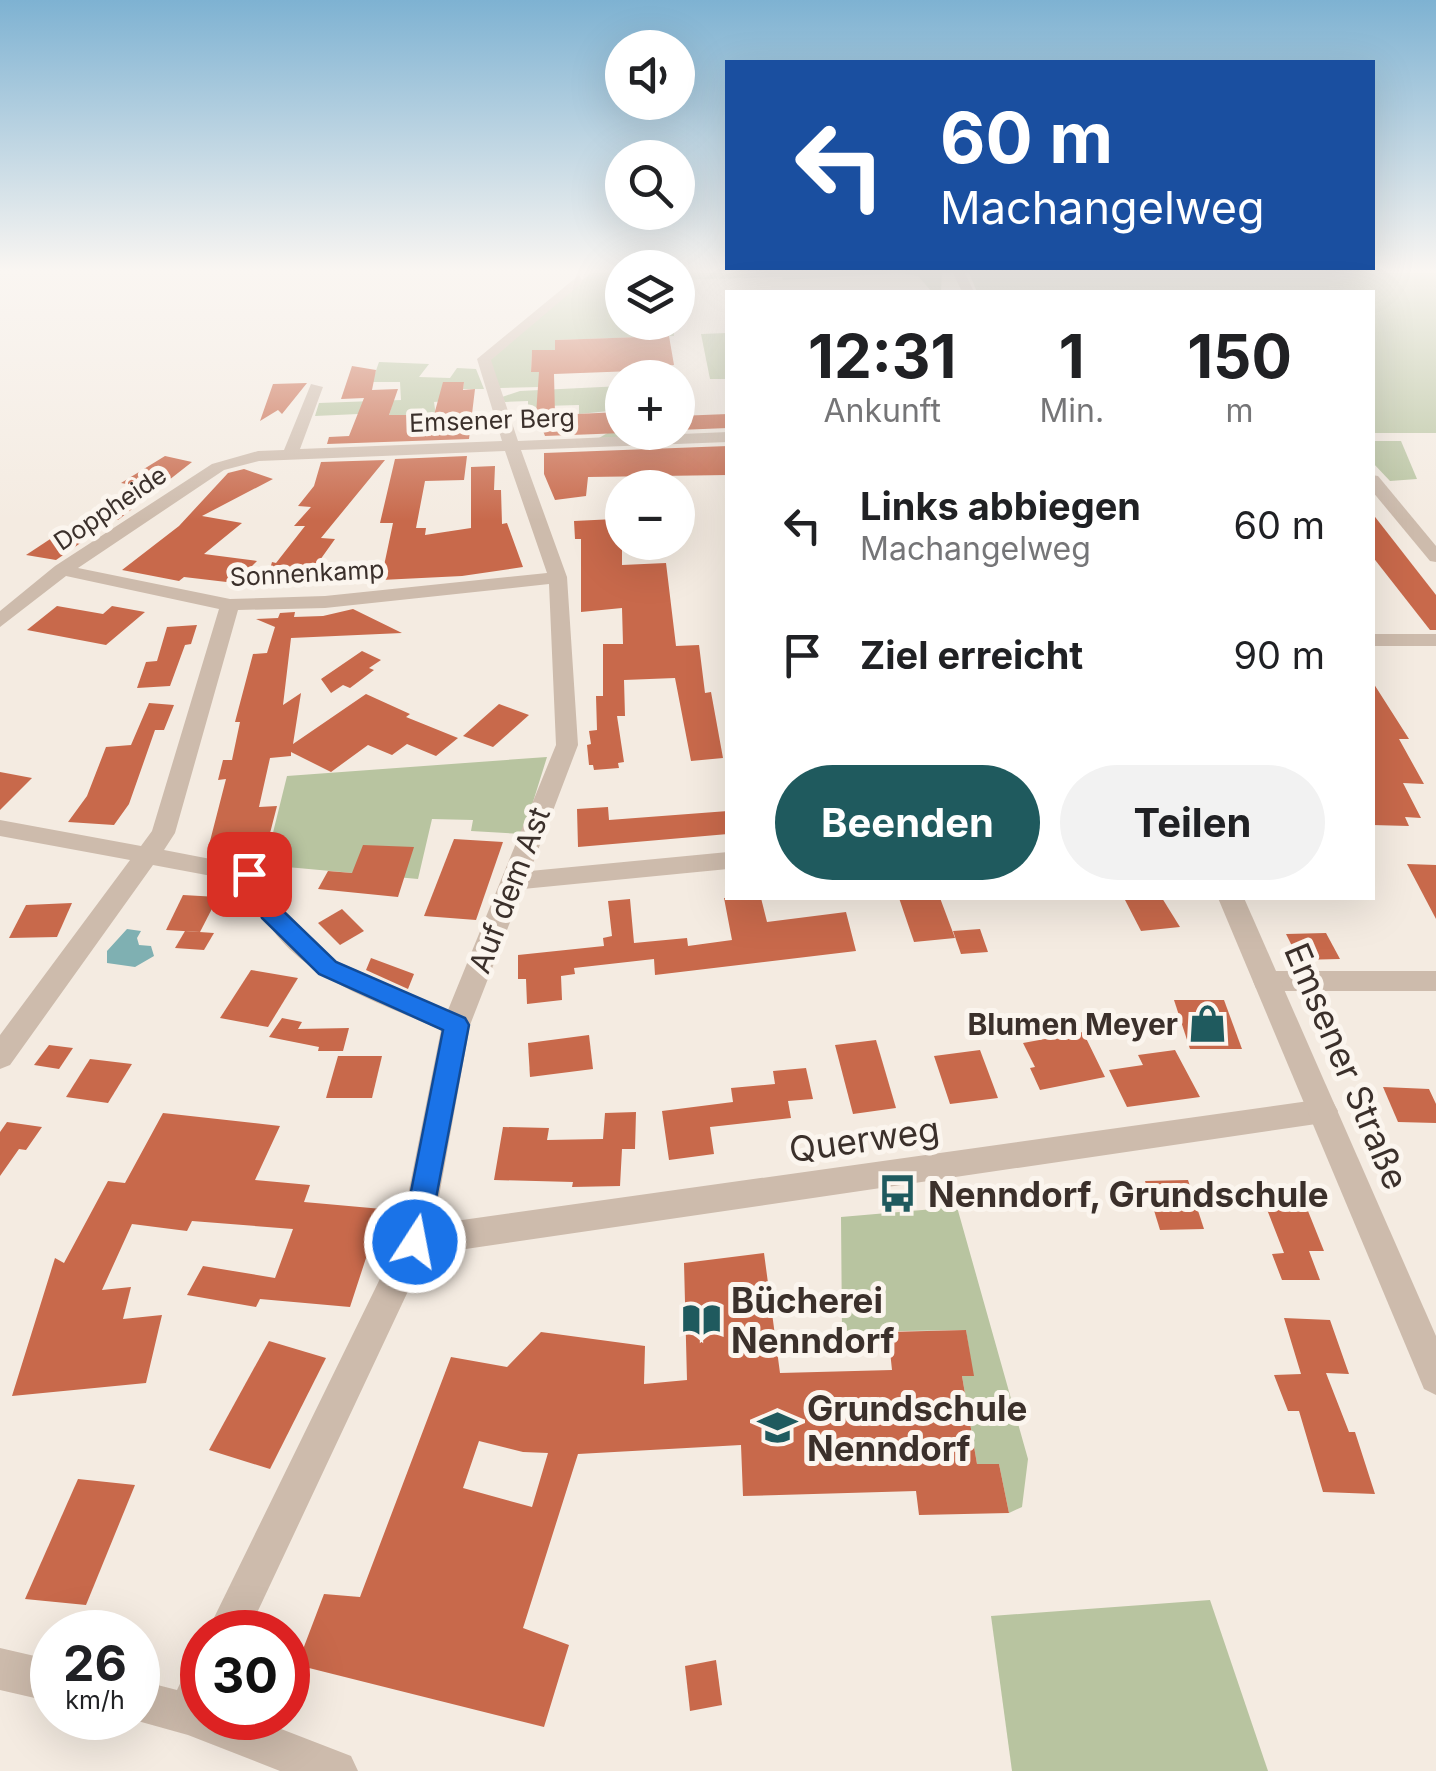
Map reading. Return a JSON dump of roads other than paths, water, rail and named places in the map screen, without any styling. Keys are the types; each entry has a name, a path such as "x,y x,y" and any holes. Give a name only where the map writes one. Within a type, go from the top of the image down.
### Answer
{"street":[{"name":"Auf dem Ast","path":"238,1610 415,1242 456,1025 566,745 558,578 510,444 484,359 488,356"},
{"path":"290,453 316,388"},
{"name":"Emsener Berg","path":"258,456 725,437"},
{"name":"Doppheide","path":"0,621 62,570 218,466 258,456"},
{"path":"1375,484 1436,556"},
{"name":"Sonnenkamp","path":"62,570 230,605 325,602 558,578"},
{"path":"0,1056 164,833 230,605"},
{"path":"1375,640 1436,640"},
{"path":"0,828 259,876 270,912 327,968 456,1025"},
{"path":"513,881 725,860"},
{"name":"Emsener Straße","path":"1232,900 1436,1377"},
{"path":"1266,980 1436,981"},
{"name":"Querweg","path":"415,1242 1323,1111"},
{"path":"0,1670 30,1676"},
{"path":"275,1740 336,1771"}],"water":[{"path":"127,929 141,931 139,945 151,946 154,956 135,967 107,963 107,951"}],"place":[{"name":"Blumen Meyer","path":"1208,1024"},
{"name":"Nenndorf, Grundschule","path":"898,1194"},
{"name":"Bücherei Nenndorf","path":"701,1320"},
{"name":"Grundschule Nenndorf","path":"777,1428"}]}
